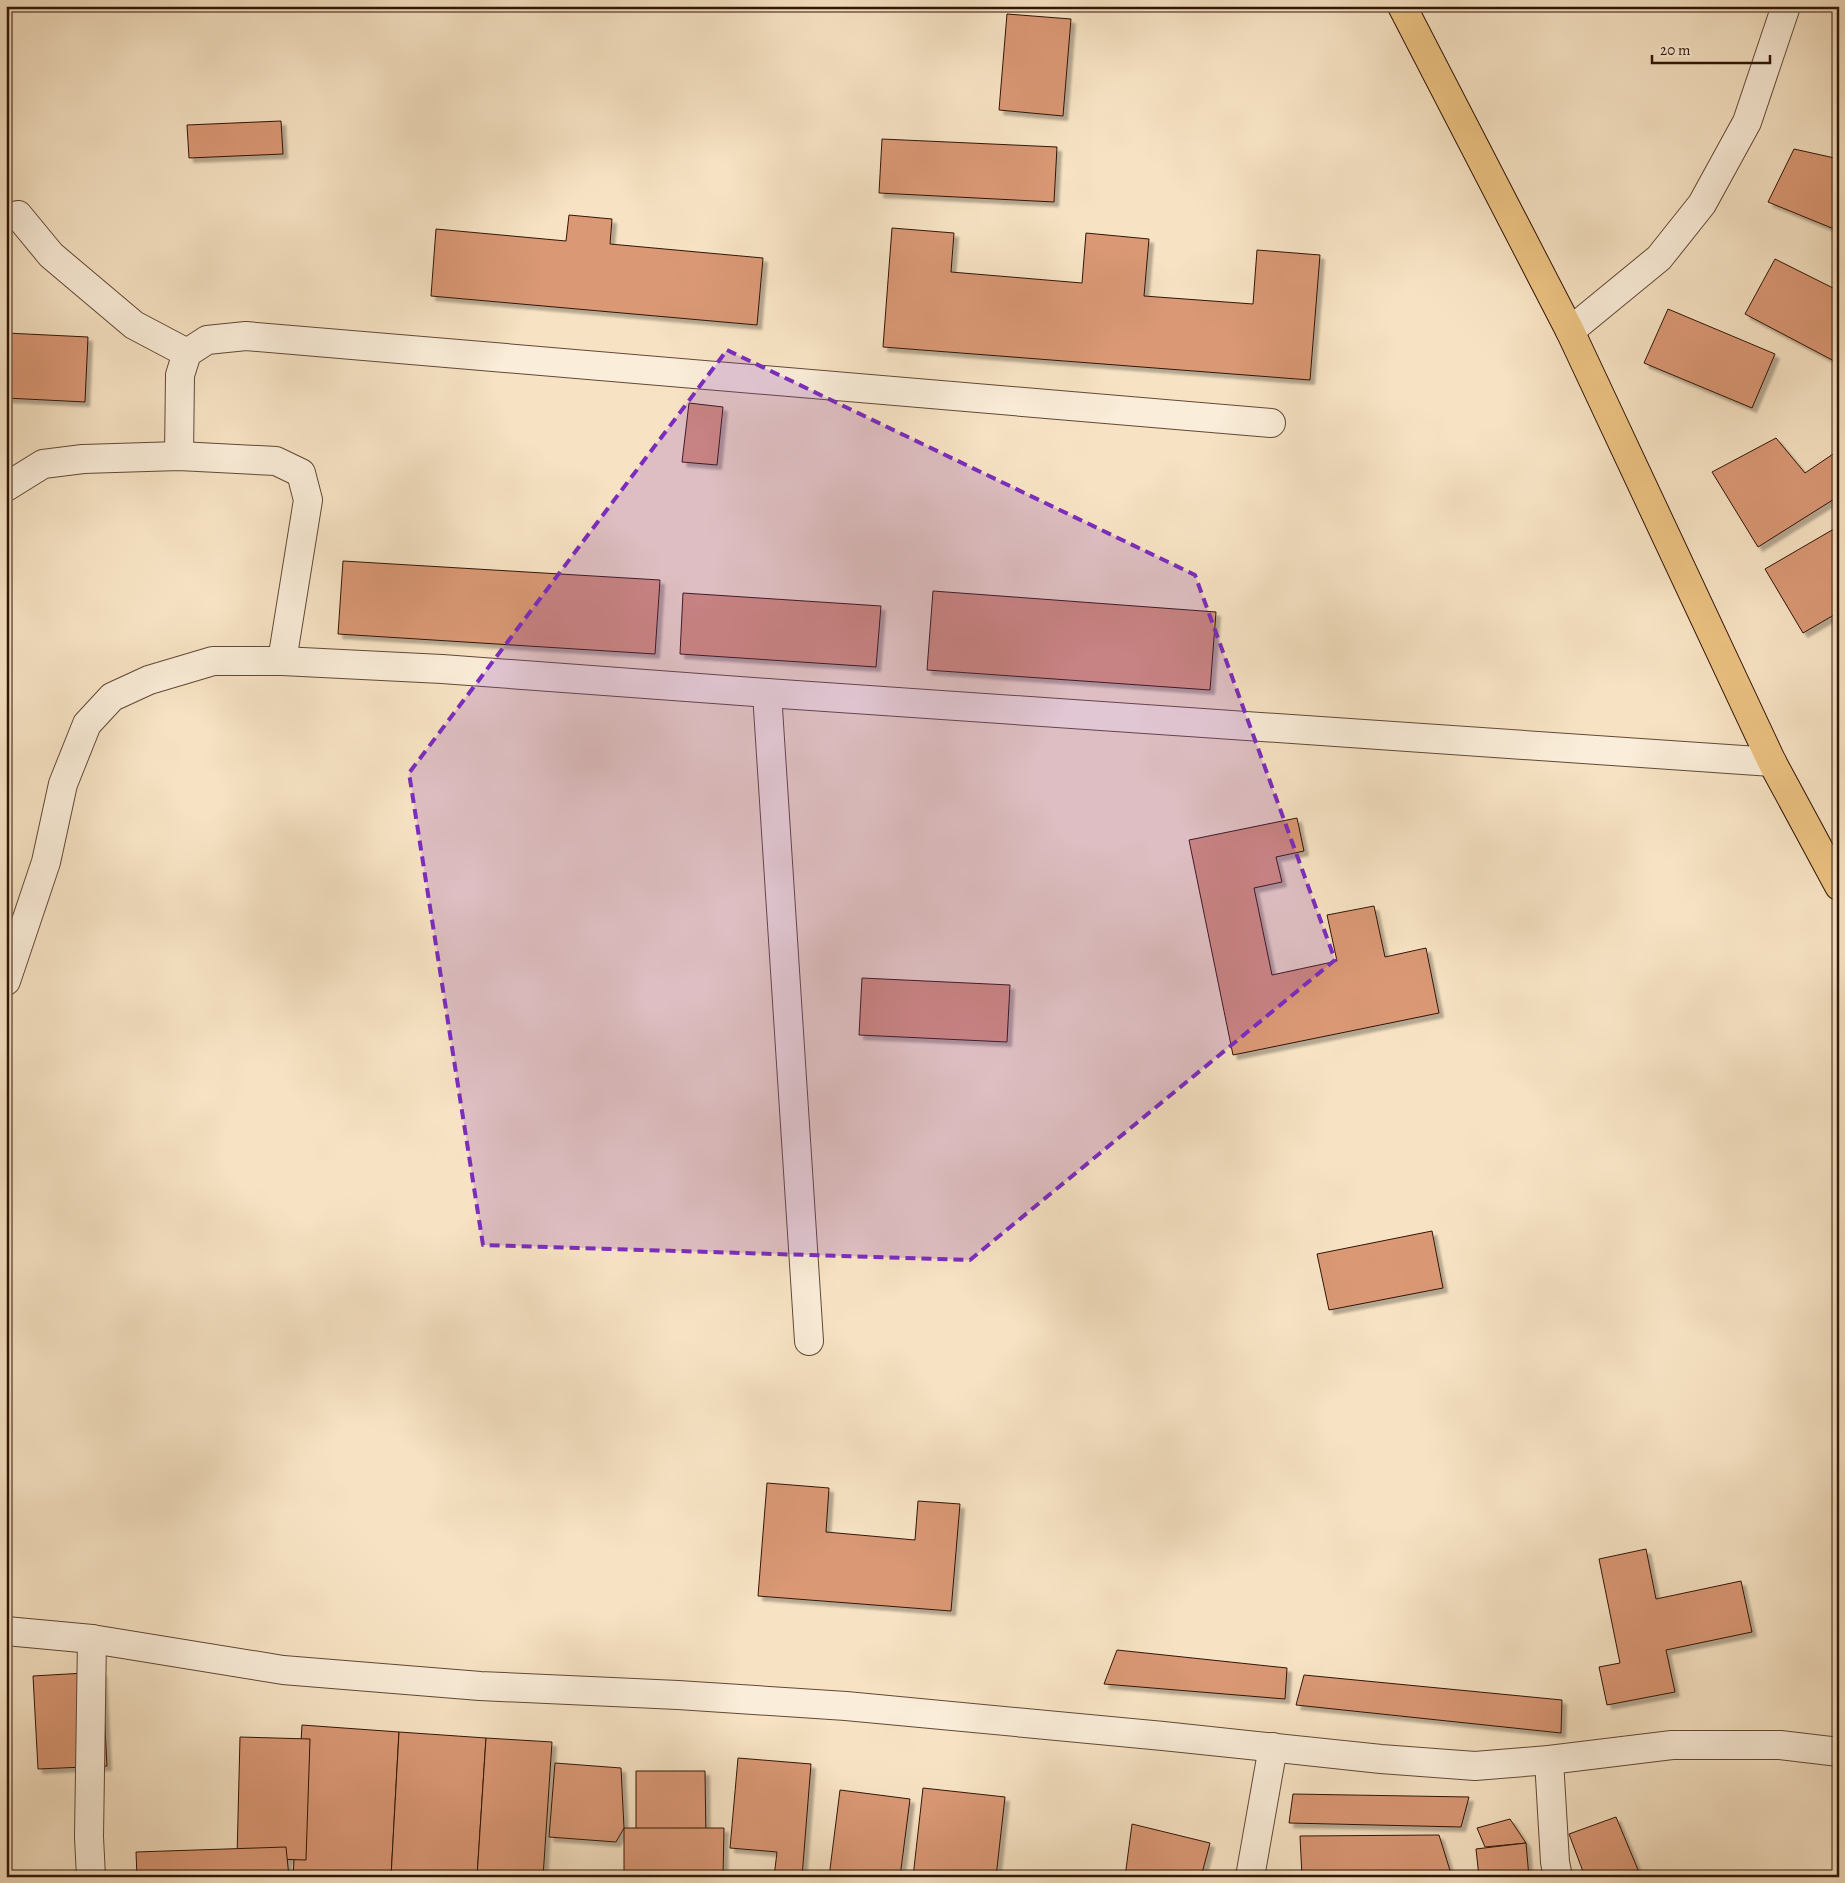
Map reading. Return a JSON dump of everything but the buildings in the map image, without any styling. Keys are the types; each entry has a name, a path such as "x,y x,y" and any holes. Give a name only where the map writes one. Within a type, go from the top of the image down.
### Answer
{"main road":[{"path":"1402,6 1570,331 1772,762 1839,886"}],"street":[{"path":"1570,331 1659,258 1702,204 1747,122 1786,6"},
{"path":"18,215 51,255 134,325 187,353"},
{"path":"179,456 180,375 187,353 207,340 246,336 1271,423"},
{"path":"6,487 43,464 83,459 179,456 276,461 301,473 308,500 282,661"},
{"path":"6,980 46,862 63,784 87,724 112,697 149,680 213,662 282,661 442,669 1772,762"},
{"path":"767,693 809,1342"},
{"path":"6,1631 92,1639 283,1670 480,1686 678,1695 846,1706 1381,1759 1475,1766 1549,1760 1672,1745 1780,1745 1839,1752"},
{"path":"90,1877 88,1837 92,1639"},
{"path":"1250,1877 1273,1748"},
{"path":"1549,1760 1554,1862 1558,1877"}],"highlighted area":[{"path":"727,350 1195,575 1335,960 970,1260 483,1245 409,773"}]}
